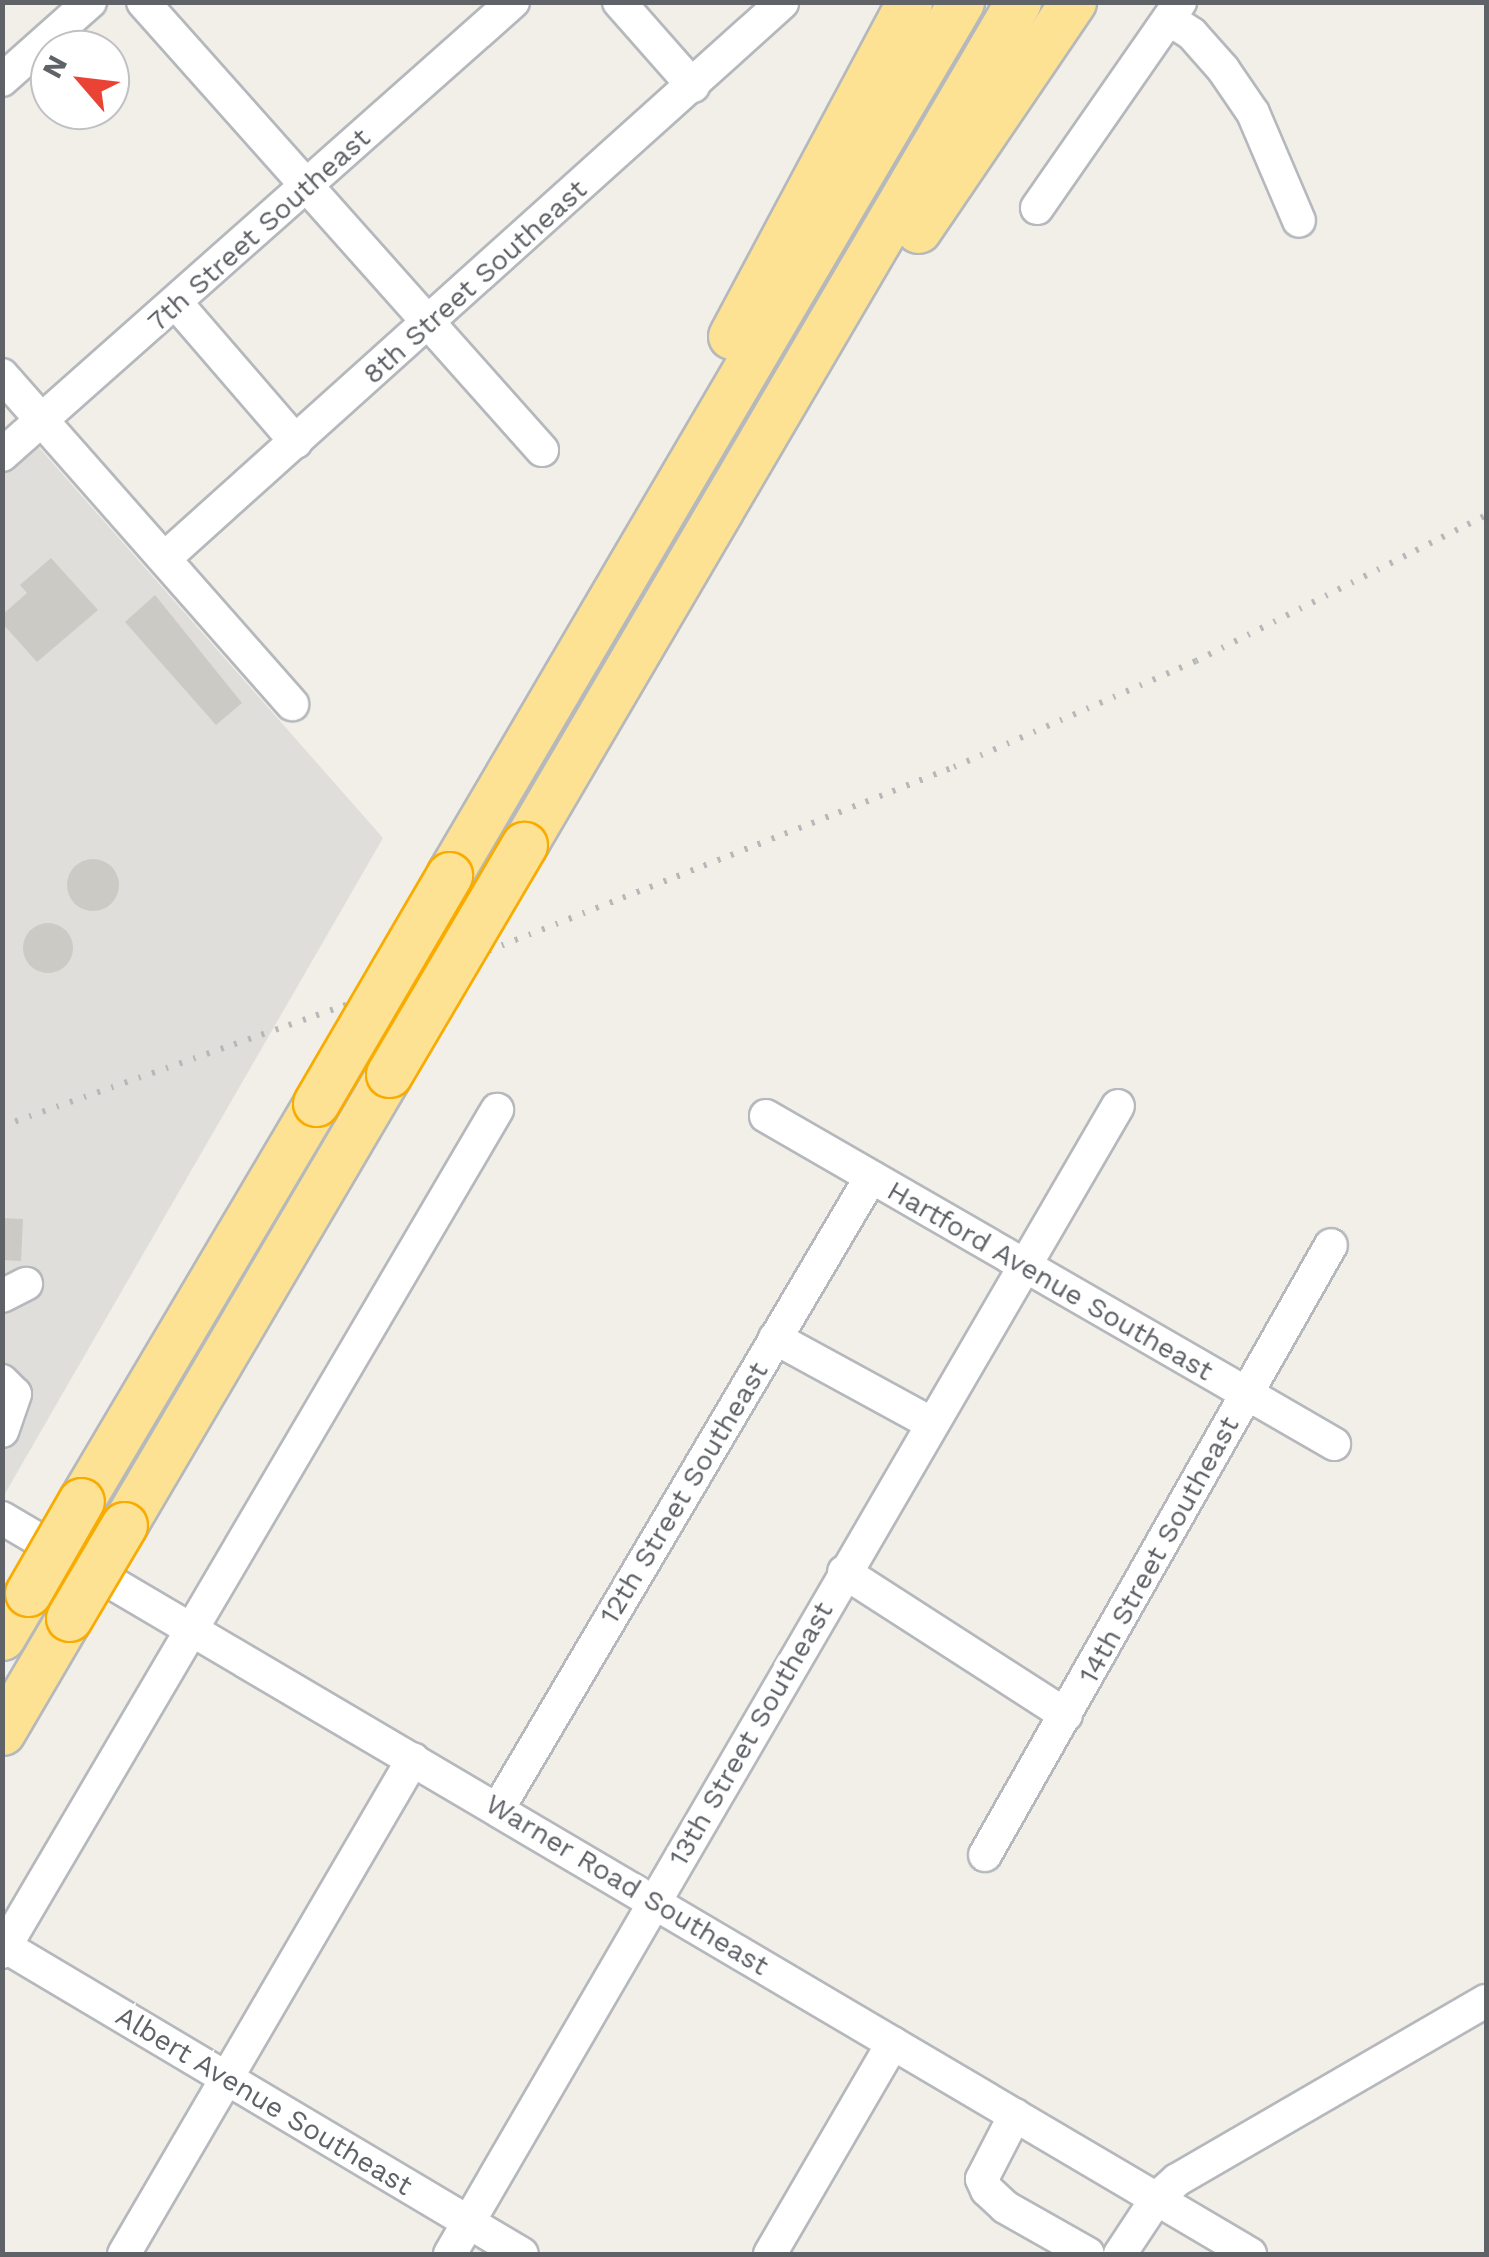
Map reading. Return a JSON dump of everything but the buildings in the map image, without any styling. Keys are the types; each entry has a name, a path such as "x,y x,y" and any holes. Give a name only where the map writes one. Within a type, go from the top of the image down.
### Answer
{"highway":[{"path":"541,717 648,485 842,133 908,2"},
{"path":"2,1637 960,2"},
{"path":"2,1732 1018,2"},
{"path":"660,612 753,497 931,209 1072,2"}],"street":[{"path":"2,80 90,2"},
{"path":"142,2 542,450"},
{"name":"7th Street Southeast","path":"2,455 514,2"},
{"path":"620,2 693,86"},
{"name":"8th Street Southeast","path":"164,558 782,4"},
{"path":"1037,208 1174,11 1224,69 1253,113 1299,221"},
{"path":"177,304 296,442"},
{"path":"2,375 292,704"},
{"name":"13th Street Southeast","path":"450,2254 1118,1106"},
{"path":"4,1949 496,1110"},
{"name":"Hartford Avenue Southeast","path":"766,1116 1334,1444"},
{"name":"12th Street Southeast","path":"498,1810 870,1177"},
{"name":"14th Street Southeast","path":"985,1855 1331,1245"},
{"path":"776,1338 931,1423"},
{"path":"2,1382 15,1394 2,1431"},
{"name":"Warner Road Southeast","path":"2,1518 1250,2254"},
{"path":"844,1572 1066,1715"},
{"path":"124,2254 413,1759"},
{"name":"Albert Avenue Southeast","path":"4,1949 522,2254"},
{"path":"1120,2254 1157,2198 1177,2180 1486,2001"},
{"path":"770,2254 893,2043"},
{"path":"1015,2115 982,2179 987,2190 1004,2207 1088,2254"}],"shaded area":[{"path":"36,444 383,838 3,1497 2,474"}],"railway":[{"path":"2,1126 394,988 954,767 1196,661 1486,515"}]}
